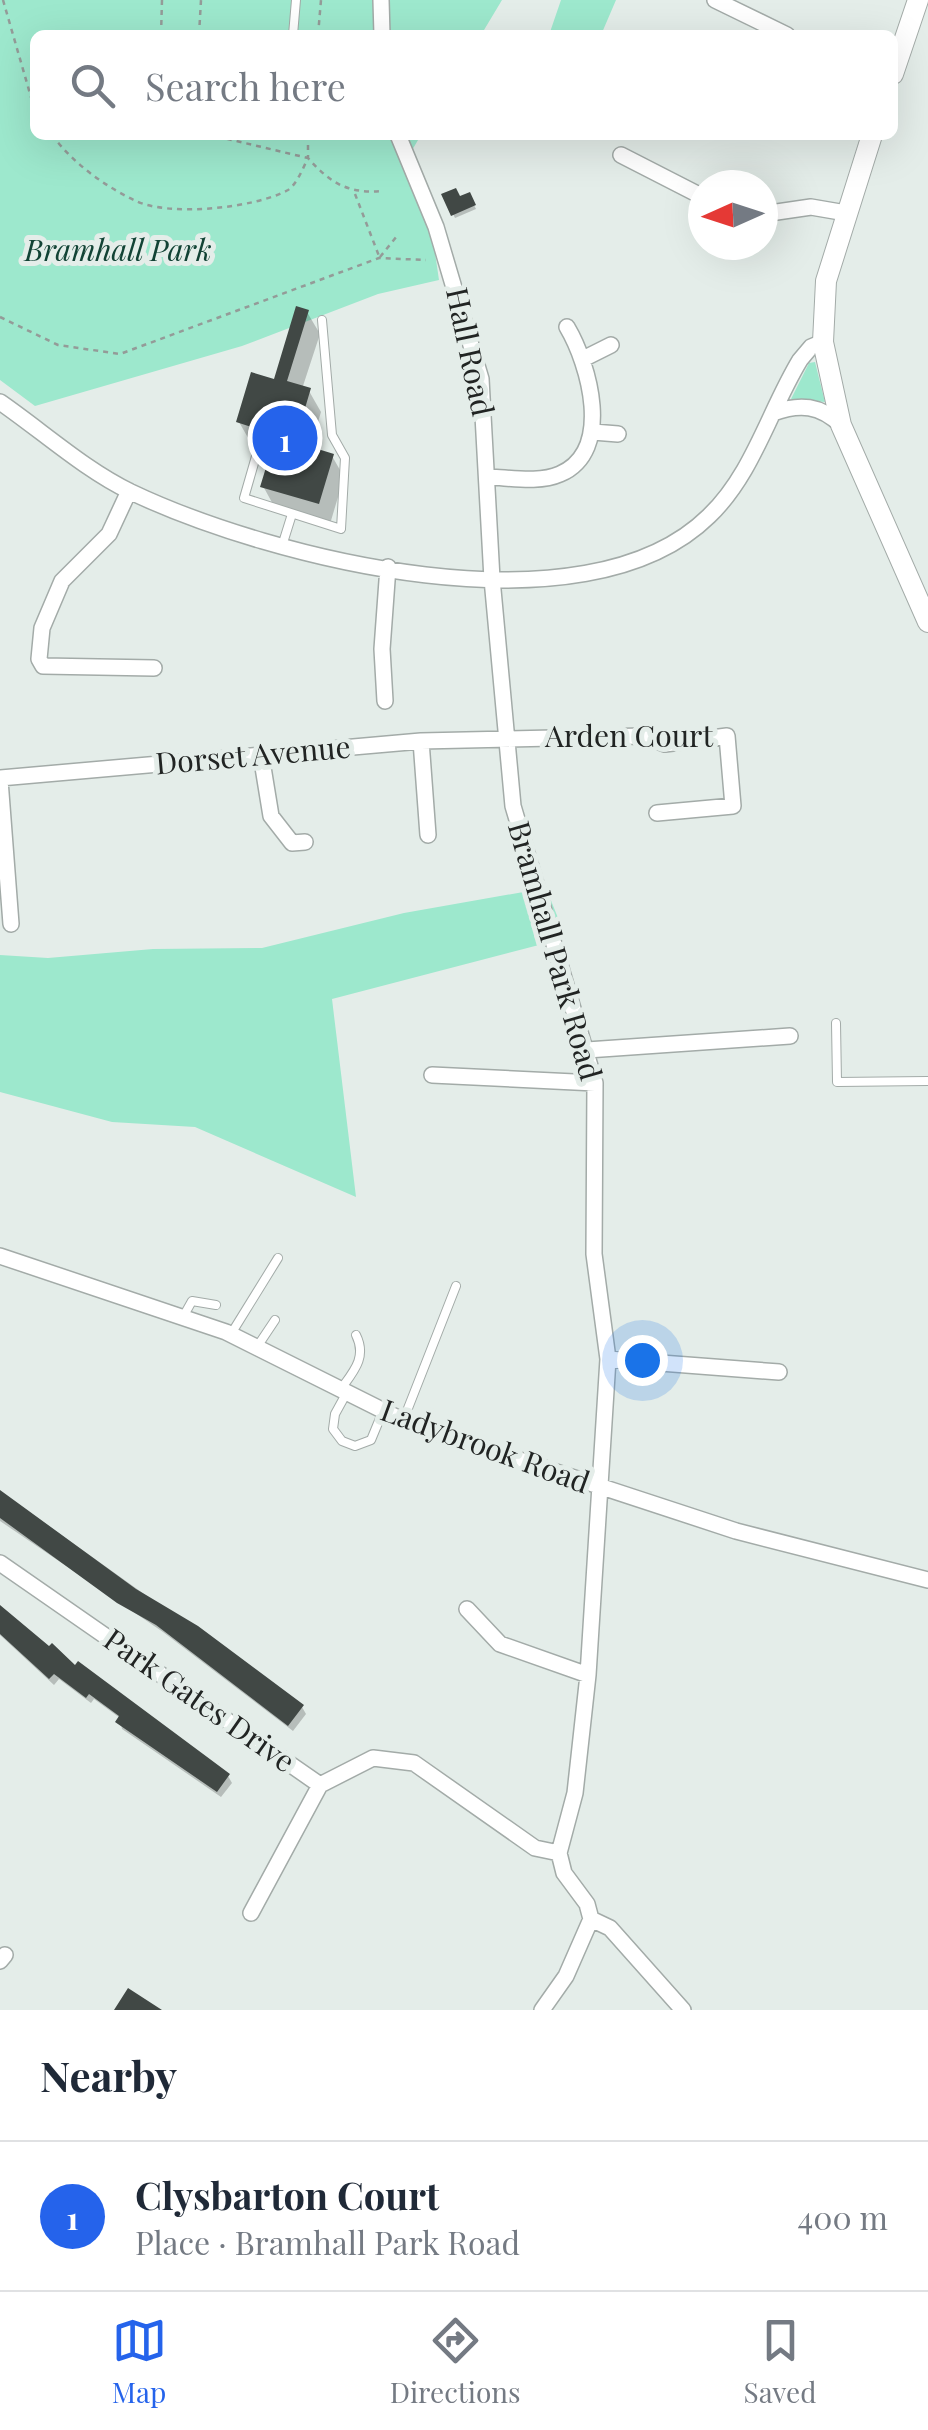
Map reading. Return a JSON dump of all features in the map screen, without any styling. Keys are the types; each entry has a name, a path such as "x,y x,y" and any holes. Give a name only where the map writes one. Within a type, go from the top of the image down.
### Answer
{"street":[{"path":"381,0 382,30"},
{"path":"715,0 777,30"},
{"path":"898,59 918,0"},
{"name":"Hall Road","path":"400,140 448,261 482,378 490,477 492,579"},
{"path":"870,140 826,282 824,342 840,425 928,622"},
{"path":"620,155 688,189"},
{"path":"778,212 811,207 846,214"},
{"path":"490,477 531,479 562,474 584,454 593,432 583,358 567,327"},
{"path":"0,402 128,490 282,546 333,561 543,581 628,563 685,536 728,495 800,360 811,347 824,342"},
{"path":"583,358 611,345"},
{"path":"774,413 792,406 810,406 840,425"},
{"path":"593,432 618,434"},
{"path":"128,490 109,534 62,581 42,628 39,659 43,666 154,668"},
{"path":"385,701 382,649 388,567"},
{"name":"Bramhall Park Road","path":"492,579 513,806 595,1084 594,1254 608,1359 588,1675 575,1793 559,1853"},
{"name":"Arden Court","path":"506,737 644,736 665,744 727,736 733,806 657,813"},
{"name":"Dorset Avenue","path":"0,779 421,741 506,737"},
{"path":"421,741 428,835"},
{"path":"261,755 270,816 292,843 304,842"},
{"path":"0,779 11,924"},
{"path":"587,1050 790,1036"},
{"path":"432,1074 595,1084"},
{"name":"Ladybrook Road","path":"0,1256 231,1334 403,1421 599,1489 736,1531 928,1580"},
{"path":"608,1359 779,1372"},
{"name":"Park Gates Drive","path":"0,1563 320,1785 372,1758 414,1762 535,1848 559,1853"},
{"path":"468,1609 500,1644 588,1675"},
{"path":"251,1914 320,1785"},
{"path":"542,2010 566,1976 591,1919 587,1904 564,1872 559,1853"},
{"path":"591,1919 610,1928 683,2010"}],"lane":[{"path":"294,30 296,0"},
{"path":"259,446 244,498 341,529 345,458 332,435 322,320"},
{"path":"282,546 292,514"},
{"path":"836,1024 836,1082 928,1081"},
{"path":"231,1334 278,1258"},
{"path":"403,1421 456,1286"},
{"path":"182,1317 192,1300 216,1305"},
{"path":"257,1347 275,1320"},
{"path":"356,1335 362,1348 361,1358 344,1391 333,1429 342,1441 355,1446 372,1440 383,1411"}],"path":[{"path":"3,0 30,94"},
{"path":"161,30 162,0"},
{"path":"199,30 202,0"},
{"path":"318,30 321,0"},
{"path":"56,140 69,158 140,203 209,208 259,202 292,188 308,158 308,140"},
{"path":"232,140 308,158 324,176 354,193 384,191"},
{"path":"354,193 380,258"},
{"path":"380,258 397,236"},
{"path":"0,317 52,342 120,354 380,258 448,261"}],"green space":[{"name":"Bramhall Park","path":"0,0 502,0 484,30 30,30 30,140 418,140 408,157 433,239 439,280 378,294 242,346 35,406 0,380"},
{"path":"561,0 616,0 603,30 551,30"},
{"path":"815,362 825,402 791,399 809,363"},
{"path":"546,888 566,938 332,999 356,1197 195,1127 112,1122 0,1092 0,955 48,958 153,949 262,948 404,913"}],"building":[{"path":"456,188 460,196 470,192 476,205 451,216 441,194"},
{"path":"296,306 309,310 287,381 311,388 295,442 334,454 319,504 260,487 276,435 236,422 251,372 274,379"},
{"path":"0,1490 136,1589 198,1626 304,1705 288,1726 156,1625 117,1603 0,1518"},
{"path":"0,1605 49,1646 52,1643 75,1665 78,1661 230,1774 217,1792 115,1722 119,1716 89,1694 86,1698 54,1674 49,1679 0,1634"},
{"path":"128,1988 162,2010 114,2010"}],"place":[{"name":"Clysbarton Court","path":"285,438"}]}
